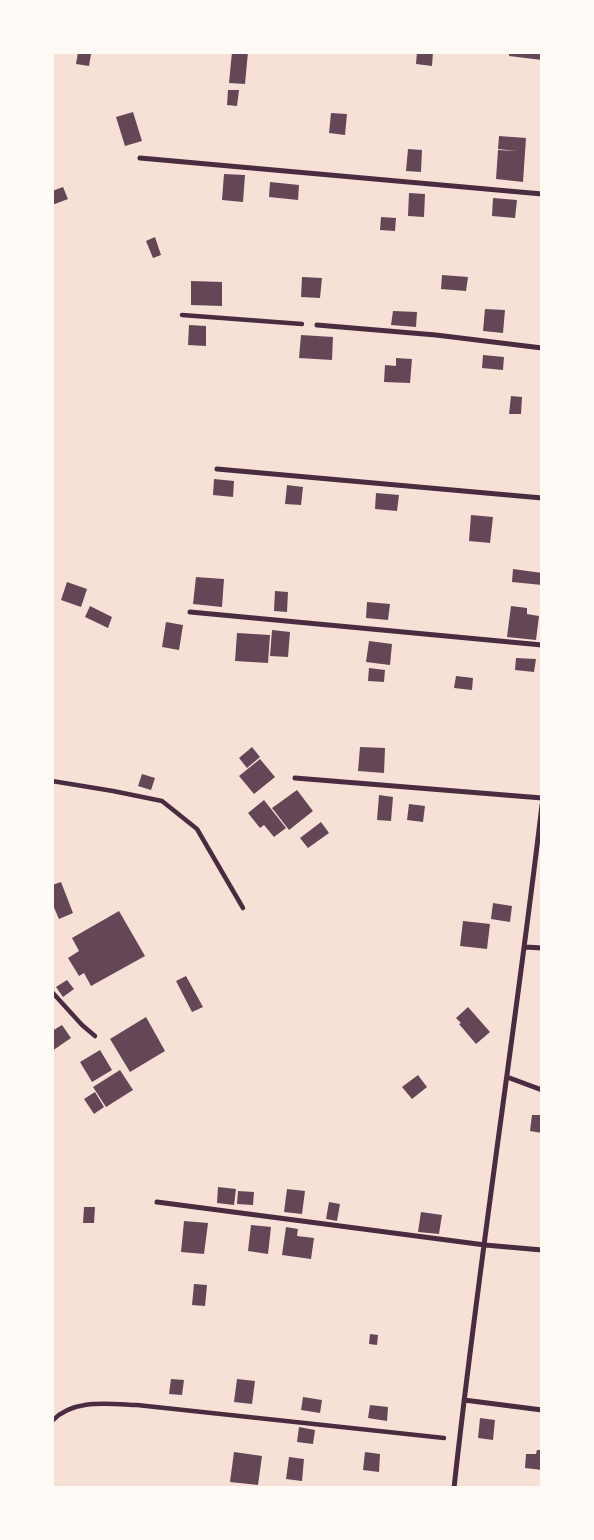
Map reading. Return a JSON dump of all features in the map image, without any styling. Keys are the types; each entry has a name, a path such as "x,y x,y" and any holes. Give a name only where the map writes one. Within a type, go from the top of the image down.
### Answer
{"lane":[{"path":"140,159 541,194"},
{"path":"317,325 436,335 541,348"},
{"path":"217,469 541,498"},
{"path":"190,612 541,645"},
{"path":"295,778 541,798"},
{"path":"454,1488 541,805"},
{"path":"525,947 541,948"},
{"path":"508,1077 541,1090"},
{"path":"157,1202 541,1250"},
{"path":"464,1400 541,1410"}],"path":[{"path":"182,316 317,325"},
{"path":"52,782 162,801 197,829 243,908"},
{"path":"52,992 95,1036"},
{"path":"52,1421 69,1409 96,1404 137,1405 459,1440"}],"building":[{"path":"78,52 91,54 89,66 76,64"},
{"path":"232,52 248,52 245,84 229,83"},
{"path":"417,52 433,52 432,66 416,64"},
{"path":"509,52 542,52 542,60 509,56"},
{"path":"228,90 239,90 237,106 227,105"},
{"path":"133,112 142,141 125,146 116,117"},
{"path":"331,113 347,114 345,135 329,133"},
{"path":"499,136 526,138 523,182 496,179 498,150 517,151 498,149"},
{"path":"408,149 422,150 421,172 406,171"},
{"path":"224,174 245,175 243,202 222,200"},
{"path":"270,182 299,185 298,200 269,197"},
{"path":"63,187 68,199 52,205 52,191"},
{"path":"409,193 425,194 424,217 408,216"},
{"path":"493,198 517,200 515,218 492,216"},
{"path":"381,217 396,218 395,231 380,230"},
{"path":"155,237 161,255 153,258 146,241"},
{"path":"442,275 468,277 466,291 441,289"},
{"path":"302,277 322,278 320,298 301,297"},
{"path":"191,281 222,282 222,306 191,305"},
{"path":"485,309 505,310 503,333 483,331"},
{"path":"393,311 417,312 416,327 391,325"},
{"path":"189,325 206,326 206,346 188,345"},
{"path":"301,335 333,337 332,360 299,358"},
{"path":"483,355 504,357 503,370 482,368"},
{"path":"396,358 412,359 410,383 384,382 385,365 396,366"},
{"path":"511,396 522,397 521,414 509,414"},
{"path":"214,479 234,481 233,497 213,495"},
{"path":"287,485 303,487 301,505 285,504"},
{"path":"376,493 399,495 397,511 375,509"},
{"path":"471,515 493,517 490,543 469,541"},
{"path":"513,569 542,573 542,585 512,582"},
{"path":"196,577 224,579 222,607 193,604"},
{"path":"67,582 87,589 81,607 61,600"},
{"path":"275,591 288,592 287,612 274,611"},
{"path":"367,602 390,604 388,620 366,618"},
{"path":"90,606 112,617 108,628 85,617"},
{"path":"511,606 527,608 527,614 539,616 536,640 507,637"},
{"path":"166,622 183,625 179,650 162,647"},
{"path":"272,630 290,632 288,657 270,656"},
{"path":"237,633 270,635 268,663 235,661"},
{"path":"369,641 392,644 390,665 366,662"},
{"path":"516,658 536,659 534,672 515,670"},
{"path":"369,668 385,670 384,682 368,681"},
{"path":"456,676 473,678 472,690 454,688"},
{"path":"252,747 260,757 247,768 239,758"},
{"path":"360,747 385,748 384,773 358,771"},
{"path":"260,759 275,777 254,794 239,776"},
{"path":"142,774 155,778 151,790 138,786"},
{"path":"297,790 313,811 289,830 272,808"},
{"path":"379,795 393,797 391,821 377,820"},
{"path":"264,800 286,828 274,837 264,825 260,828 248,813"},
{"path":"409,804 425,806 423,822 407,820"},
{"path":"321,822 329,833 308,848 300,838"},
{"path":"61,882 73,913 59,919 52,903 52,885"},
{"path":"493,903 512,906 510,922 491,919"},
{"path":"119,911 145,956 91,986 84,973 79,976 68,958 79,951 72,938"},
{"path":"463,921 490,924 487,949 460,946"},
{"path":"186,976 203,1007 192,1012 176,981"},
{"path":"67,980 74,989 63,997 56,987"},
{"path":"468,1007 490,1032 476,1044 456,1018"},
{"path":"146,1017 165,1051 130,1072 110,1039"},
{"path":"62,1025 71,1038 52,1051 52,1031"},
{"path":"100,1050 112,1070 92,1082 80,1062"},
{"path":"120,1070 133,1090 106,1107 93,1087"},
{"path":"418,1075 427,1087 412,1099 402,1087"},
{"path":"95,1092 104,1107 94,1114 84,1099"},
{"path":"532,1115 542,1115 542,1133 530,1131"},
{"path":"218,1187 236,1189 234,1205 217,1203"},
{"path":"287,1189 305,1191 302,1214 284,1212"},
{"path":"238,1191 254,1192 253,1205 237,1204"},
{"path":"329,1202 340,1204 337,1221 326,1219"},
{"path":"84,1207 95,1207 94,1223 83,1223"},
{"path":"421,1212 442,1215 439,1234 418,1232"},
{"path":"184,1221 208,1223 204,1254 181,1252"},
{"path":"251,1225 271,1227 268,1254 248,1251"},
{"path":"286,1227 298,1229 297,1236 314,1238 311,1259 282,1255"},
{"path":"194,1284 207,1285 205,1306 192,1305"},
{"path":"370,1334 378,1335 377,1345 369,1344"},
{"path":"171,1379 184,1380 182,1395 169,1394"},
{"path":"237,1379 255,1381 252,1404 234,1402"},
{"path":"303,1397 322,1400 320,1413 301,1410"},
{"path":"370,1405 388,1407 387,1421 368,1418"},
{"path":"480,1418 495,1420 493,1440 478,1438"},
{"path":"299,1427 315,1430 313,1444 297,1442"},
{"path":"537,1450 542,1450 542,1470 525,1468 526,1454 536,1454"},
{"path":"234,1452 262,1456 258,1485 230,1482"},
{"path":"365,1452 380,1454 379,1472 363,1470"},
{"path":"289,1457 304,1459 302,1481 286,1479"}]}
